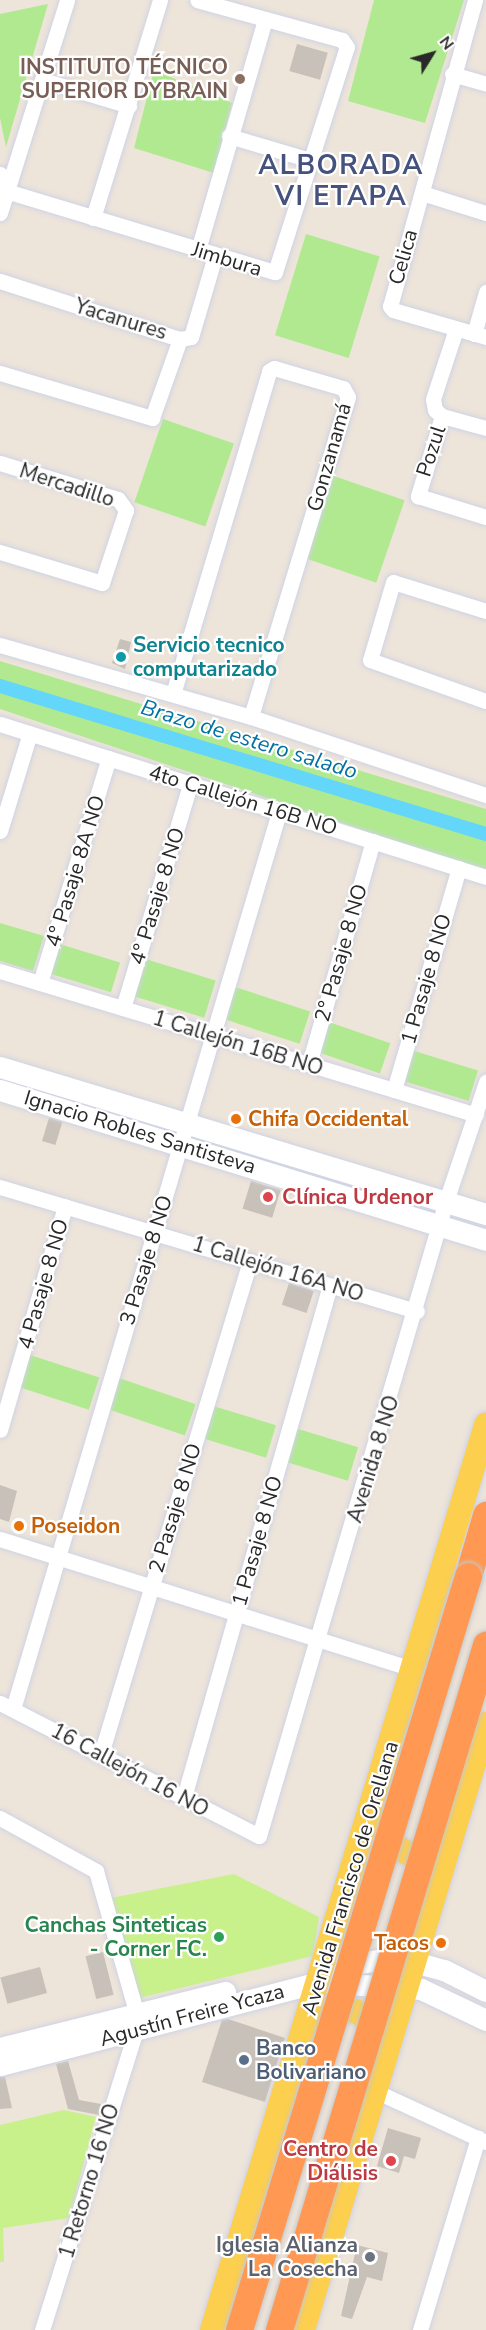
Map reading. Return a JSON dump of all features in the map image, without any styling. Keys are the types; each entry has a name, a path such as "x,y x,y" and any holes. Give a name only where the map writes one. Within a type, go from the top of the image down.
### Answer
{"highway":[{"name":"Avenida Francisco de Orellana","path":"239,2330 486,1515"},
{"path":"279,2330 486,1645"}],"main road":[{"name":"Avenida Francisco de Orellana","path":"212,2330 486,1425"},
{"path":"303,2330 486,1724"},
{"path":"378,1786 385,1835 407,1853 434,1849 459,1819"},
{"path":"303,2033 328,2012 355,2011 377,2029 385,2061"}],"street":[{"path":"0,213 67,0"},
{"path":"93,218 160,0"},
{"name":"Jimbura","path":"6,191 215,256 271,272 278,269 347,47 342,40 197,0"},
{"name":"Celica","path":"475,0 452,74 390,306 480,336"},
{"path":"198,250 265,20"},
{"path":"452,74 486,84"},
{"path":"43,80 129,106"},
{"path":"230,136 310,160"},
{"path":"0,174 6,191"},
{"path":"422,193 486,213"},
{"path":"180,339 191,337 215,256"},
{"name":"Yacanures","path":"0,281 180,339 152,418 0,373"},
{"path":"480,336 486,292"},
{"path":"442,416 433,402 456,329"},
{"name":"Gonzanamá","path":"173,694 269,371 274,368 343,388 348,397 251,717"},
{"name":"Pozul","path":"486,428 442,416 418,496 486,517"},
{"name":"Mercadillo","path":"0,463 118,499 126,510 102,583 0,552"},
{"path":"486,611 393,582 370,660 486,700"},
{"path":"0,645 251,717 486,795"},
{"name":"4to Callejón 16B NO","path":"0,724 486,877"},
{"path":"0,831 30,733"},
{"name":"4° Pasaje 8A NO","path":"40,983 109,758"},
{"name":"4° Pasaje 8 NO","path":"123,1008 190,784"},
{"name":"3 Pasaje 8 NO","path":"6,1706 57,1557 279,812"},
{"name":"2° Pasaje 8 NO","path":"309,1065 373,841"},
{"name":"1 Pasaje 8 NO","path":"394,1090 459,868"},
{"name":"1 Callejón 16B NO","path":"0,971 476,1115"},
{"name":"Ignacio Robles Santisteva","path":"0,1067 440,1226 486,1240"},
{"name":"Avenida 8 NO","path":"260,1836 417,1311 446,1201 486,1082"},
{"name":"Ignacio Robles Santisteva","path":"0,1090 183,1133 446,1201 486,1214"},
{"name":"1 Callejón 16A NO","path":"0,1187 417,1311"},
{"name":"4 Pasaje 8 NO","path":"0,1430 65,1206"},
{"name":"2 Pasaje 8 NO","path":"101,1754 250,1261"},
{"name":"1 Pasaje 8 NO","path":"184,1797 330,1285"},
{"path":"0,1539 319,1637 412,1669"},
{"name":"16 Callejón 16 NO","path":"6,1706 260,1836"},
{"path":"0,1818 96,1871 136,2024"},
{"name":"Agustín Freire Ycaza","path":"0,2065 136,2024 378,1960 414,1962 444,1970 486,1991"},
{"name":"Agustín Freire Ycaza","path":"320,1976 407,1987 434,1993 486,2020"},
{"name":"Agustín Freire Ycaza","path":"0,2048 136,2024"},
{"name":"1 Retorno 16 NO","path":"42,2330 136,2024"},
{"path":"375,2091 482,2140 420,2330"}],"green space":[{"path":"374,0 464,0 425,123 348,101"},
{"path":"48,4 6,147 0,118 0,14"},
{"path":"154,70 232,103 214,173 134,148"},
{"path":"306,234 380,257 349,358 275,335"},
{"path":"163,419 234,443 205,527 134,502"},
{"path":"328,474 405,500 376,583 300,556"},
{"path":"0,661 486,809 486,871 0,709"},
{"path":"0,923 44,936 33,971 0,961"},
{"path":"56,943 120,963 111,992 47,973"},
{"path":"142,958 216,981 204,1018 131,995"},
{"path":"235,987 310,1011 300,1044 224,1019"},
{"path":"326,1021 390,1043 380,1073 316,1051"},
{"path":"411,1050 478,1070 469,1101 402,1081"},
{"path":"27,1354 99,1377 89,1410 16,1386"},
{"path":"119,1378 196,1404 185,1436 108,1409"},
{"path":"210,1405 276,1425 266,1458 200,1438"},
{"path":"295,1428 358,1447 348,1481 285,1461"},
{"name":"Canchas Sinteticas - Corner FC.","path":"234,1874 319,1917 313,1956 139,1998 111,1898"},
{"path":"64,2110 96,2117 69,2218 3,2228 4,2262 0,2262 0,2125"}],"building":[{"path":"297,44 328,53 320,80 289,71"},
{"name":"Servicio tecnico computarizado","path":"120,639 131,642 125,669 112,663"},
{"path":"49,1118 62,1122 55,1145 42,1141"},
{"name":"Clínica Urdenor","path":"251,1181 281,1190 272,1218 243,1209"},
{"path":"289,1283 314,1291 307,1313 282,1305"},
{"path":"0,1485 17,1491 9,1522 0,1519"},
{"path":"103,1952 114,1995 96,1999 86,1956"},
{"path":"40,1967 47,1993 7,2004 0,1978"},
{"name":"Banco Bolivariano","path":"228,2019 285,2038 265,2102 202,2082 222,2020"},
{"path":"68,2061 79,2100 101,2104 99,2115 68,2109 56,2064"},
{"path":"0,2077 5,2077 12,2108 0,2109"},
{"path":"388,2128 421,2138 415,2159 404,2156 399,2173 377,2166"},
{"path":"357,2245 388,2253 382,2281 367,2277 352,2319 341,2316"}],"waterway":[{"name":"Brazo de estero salado","path":"0,686 486,834"}],"place":[{"name":"INSTITUTO TÉCNICO SUPERIOR DYBRAIN","path":"240,79"},
{"name":"Servicio tecnico computarizado","path":"121,657"},
{"name":"Chifa Occidental","path":"236,1119"},
{"name":"Clínica Urdenor","path":"268,1197"},
{"name":"Poseidon","path":"19,1526"},
{"name":"Canchas Sinteticas - Corner FC.","path":"219,1937"},
{"name":"Tacos","path":"441,1943"},
{"name":"Banco Bolivariano","path":"244,2060"},
{"name":"Centro de Diálisis","path":"391,2161"},
{"name":"Iglesia Alianza La Cosecha","path":"370,2257"}],"district":[{"name":"ALBORADA VI ETAPA","path":"341,180"}]}
